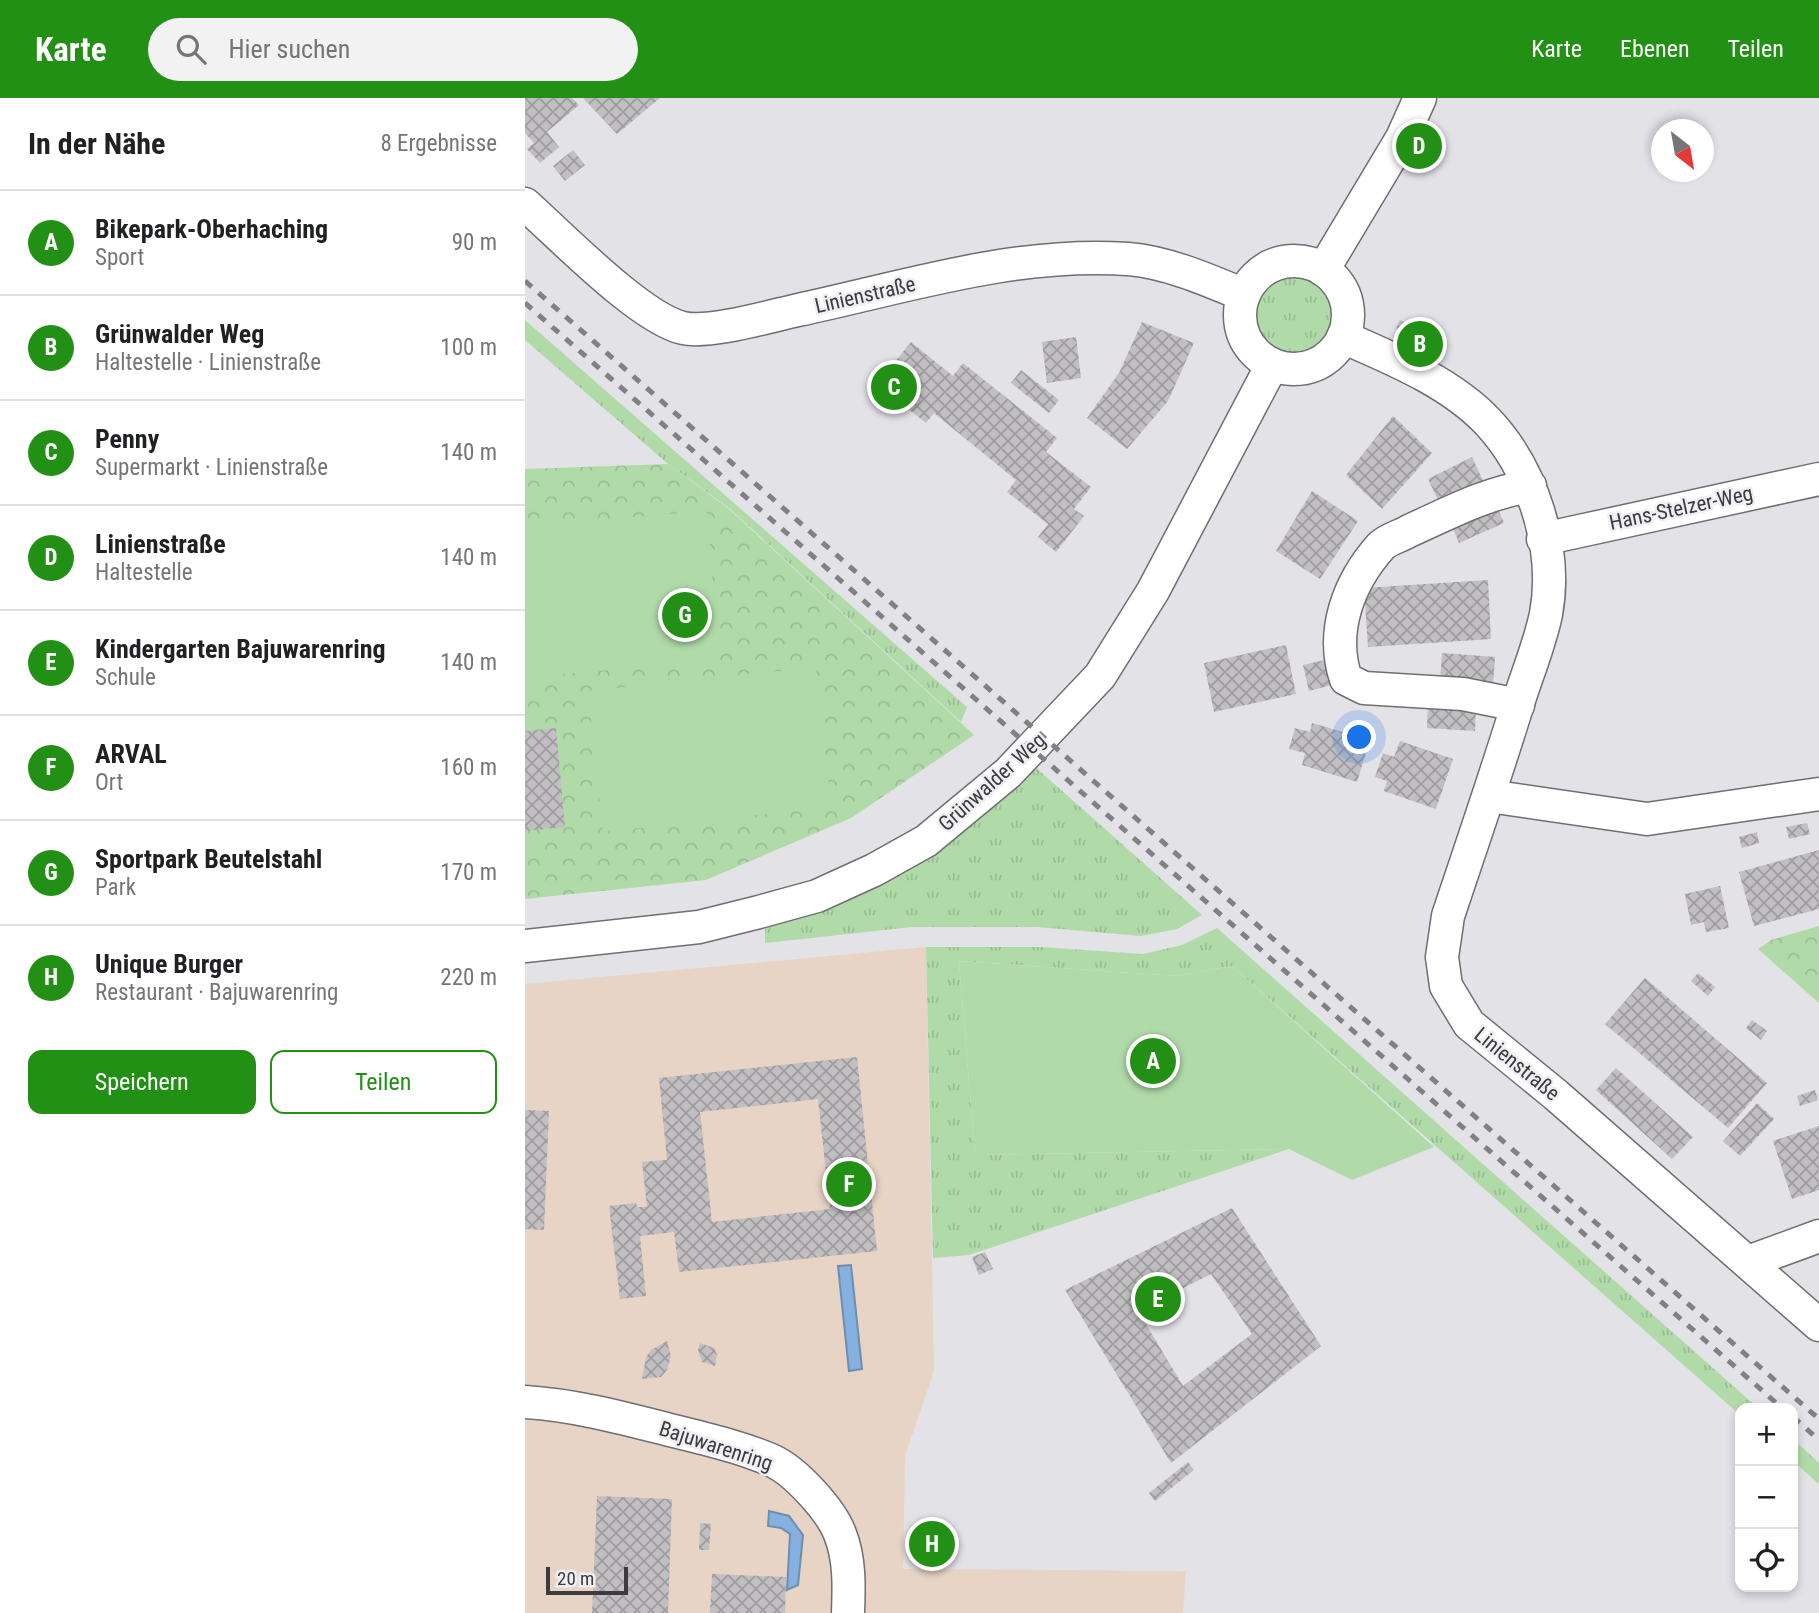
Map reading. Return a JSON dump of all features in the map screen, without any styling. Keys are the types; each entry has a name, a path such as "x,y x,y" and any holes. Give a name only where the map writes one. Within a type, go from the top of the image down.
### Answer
{"street":[{"path":"1323,270 1402,138 1420,98"},
{"name":"Linienstraße","path":"525,204 648,312 684,328 731,324 972,270 1052,260 1130,259 1209,281 1244,295"},
{"path":"1297,261 1323,270 1337,283 1345,299 1347,318 1343,337 1329,356 1308,367 1296,369 1272,365 1255,353 1244,335 1240,315 1244,295 1251,283 1271,266 1297,261"},
{"name":"Linienstraße","path":"1343,337 1393,359 1459,397 1488,422 1513,452 1529,486 1543,539 1546,613 1448,916 1442,957 1446,986 1469,1024 1556,1095 1819,1325"},
{"name":"Grünwalder Weg","path":"525,946 699,927 759,912 817,896 874,870 926,841 1008,774 1100,676 1153,592 1272,365"},
{"name":"Hans-Stelzer-Weg","path":"1543,539 1819,479"},
{"path":"1518,705 1463,694 1364,688 1346,679 1338,656 1341,615 1360,577 1383,544 1472,502 1501,491 1529,486"},
{"path":"1489,796 1647,820 1819,794"},
{"path":"1748,1262 1819,1236"},
{"name":"Bajuwarenring","path":"525,1402 599,1412 709,1441 774,1462 807,1486 840,1531 849,1587 848,1613"}],"shaded area":[{"path":"926,947 934,1371 905,1456 903,1569 1186,1571 1183,1613 525,1613 525,984"}],"green space":[{"path":"1293,277 1307,280 1320,288 1328,301 1331,315 1328,329 1320,342 1307,350 1293,353 1279,350 1266,342 1258,329 1255,315 1258,301 1266,288 1279,280"},
{"path":"525,320 967,707 961,722 729,508 668,464 525,340"},
{"path":"668,464 728,508 974,735 851,818 706,880 525,899 525,469"},
{"path":"707,511 719,661 525,677 525,526"},
{"path":"816,667 831,807 603,832 588,691"},
{"path":"1034,766 1202,915 1177,929 1141,936 1037,927 912,927 765,943 765,925"},
{"path":"1819,926 1819,1003 1758,949 1771,940"},
{"path":"1217,928 1752,1403 1735,1403 1735,1411 1232,966 1177,976 959,961 975,1155 1289,1149 969,1255 933,1258 926,947 1041,947 1143,954 1182,945"},
{"path":"959,961 1177,976 1232,966 1434,1147 1352,1180 1289,1149 975,1155"},
{"path":"1798,1444 1819,1463 1819,1484 1798,1465"}],"water":[{"path":"851,1265 862,1369 849,1371 838,1266"},
{"path":"769,1511 789,1516 803,1535 798,1585 787,1590 790,1534 781,1528 768,1526"}],"building":[{"path":"525,98 572,98 579,105 547,132 559,147 540,163 527,149 534,143 525,133"},
{"path":"583,98 660,98 617,134"},
{"path":"573,150 585,165 565,181 553,166"},
{"path":"1400,320 1419,329 1415,337 1396,329"},
{"path":"1142,322 1194,343 1168,401 1127,449 1087,418 1119,373"},
{"path":"1076,337 1081,378 1047,383 1042,342"},
{"path":"911,342 953,376 963,363 1057,438 1046,452 1091,487 1074,509 1084,516 1056,552 1038,537 1048,524 1007,492 1016,480 934,413 926,423 877,384"},
{"path":"1021,370 1059,400 1049,413 1011,383"},
{"path":"1393,416 1432,453 1382,509 1346,475"},
{"path":"1472,457 1484,483 1440,504 1428,479"},
{"path":"1312,491 1358,521 1320,579 1276,551"},
{"path":"1494,500 1504,523 1459,543 1449,519"},
{"path":"1488,580 1491,639 1368,647 1364,588"},
{"path":"1286,645 1296,694 1214,712 1204,663"},
{"path":"1442,653 1495,657 1493,686 1440,682"},
{"path":"1333,658 1339,683 1309,691 1303,665"},
{"path":"1428,704 1476,707 1475,731 1427,728"},
{"path":"1312,723 1370,740 1357,782 1302,765 1305,753 1289,749 1295,728 1310,732"},
{"path":"556,728 565,827 525,831 525,731"},
{"path":"1400,741 1453,759 1436,809 1384,791 1387,781 1375,777 1383,753 1394,757"},
{"path":"1807,823 1810,834 1789,839 1786,827"},
{"path":"1757,832 1759,843 1742,848 1739,837"},
{"path":"1819,850 1819,909 1754,926 1739,872"},
{"path":"1720,886 1729,928 1706,932 1704,922 1691,925 1685,894"},
{"path":"1698,973 1715,987 1708,996 1691,981"},
{"path":"1645,978 1767,1083 1728,1128 1605,1024"},
{"path":"1752,1020 1767,1031 1761,1040 1746,1028"},
{"path":"857,1057 877,1251 679,1272 674,1232 640,1236 646,1296 620,1299 609,1206 636,1203 637,1207 647,1207 642,1162 667,1160 659,1078","holes":["818,1099 830,1209 712,1222 700,1112"]},
{"path":"1616,1068 1693,1137 1672,1159 1596,1090"},
{"path":"1815,1090 1818,1100 1800,1106 1797,1096"},
{"path":"1757,1103 1774,1119 1740,1156 1723,1141"},
{"path":"525,1110 549,1111 544,1230 525,1229"},
{"path":"1819,1126 1819,1190 1792,1199 1773,1141"},
{"path":"1232,1208 1321,1346 1171,1463 1065,1290","holes":["1211,1274 1252,1334 1183,1386 1138,1311"]},
{"path":"985,1252 993,1269 979,1275 972,1257"},
{"path":"667,1341 671,1356 667,1370 661,1377 642,1379 646,1357 651,1350"},
{"path":"700,1343 714,1348 717,1354 715,1366 702,1362 698,1350"},
{"path":"1188,1462 1194,1470 1155,1501 1149,1493"},
{"path":"597,1496 672,1499 668,1613 592,1613"},
{"path":"700,1523 711,1524 709,1550 699,1550"},
{"path":"925,1530 955,1531 954,1556 923,1554"},
{"path":"712,1574 786,1577 785,1613 710,1613"}],"railway":[{"path":"525,281 1819,1419"},
{"path":"525,303 1776,1403"},
{"path":"1798,1421 1819,1440"}],"place":[{"name":"Linienstraße","path":"1419,146"},
{"name":"Grünwalder Weg","path":"1420,344"},
{"name":"Penny","path":"894,387"},
{"name":"Sportpark Beutelstahl","path":"685,615"},
{"name":"Bikepark-Oberhaching","path":"1153,1061"},
{"name":"ARVAL","path":"849,1184"},
{"name":"Kindergarten Bajuwarenring","path":"1158,1299"},
{"name":"Unique Burger","path":"932,1544"}]}
